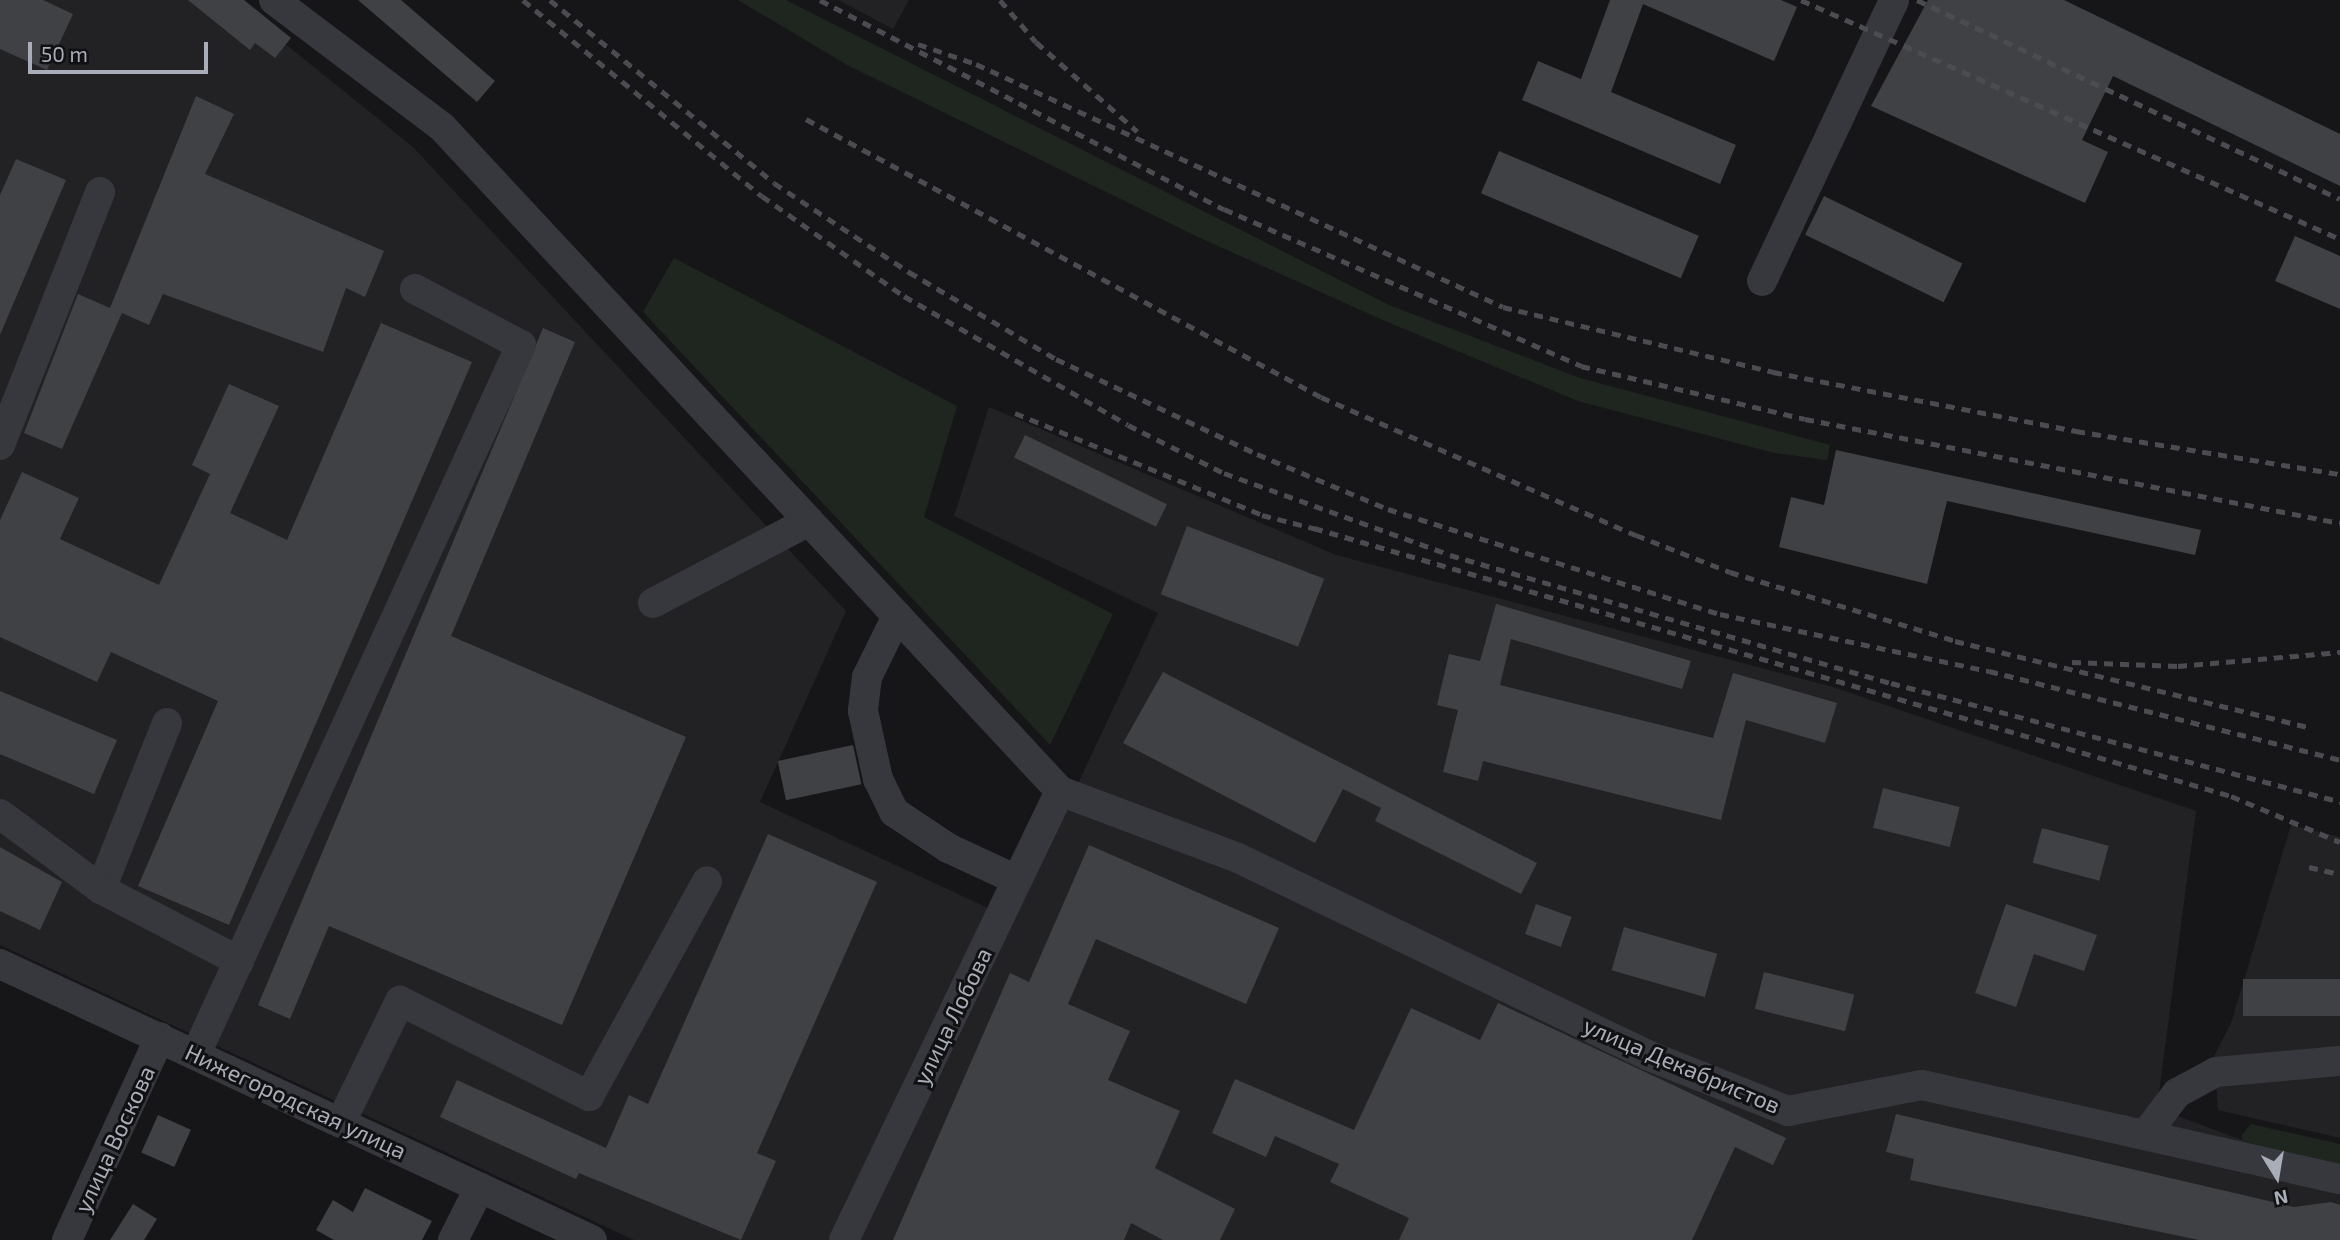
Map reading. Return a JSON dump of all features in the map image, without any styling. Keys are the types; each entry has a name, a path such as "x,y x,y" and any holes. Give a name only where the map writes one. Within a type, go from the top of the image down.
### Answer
{"street":[{"path":"274,0 442,127 1060,791"},
{"path":"1762,281 1894,0"},
{"path":"0,444 100,192"},
{"path":"196,1054 521,345 415,289"},
{"path":"653,603 809,521"},
{"path":"897,616 867,677 863,711 878,779 894,812 948,848 1017,880"},
{"path":"102,889 167,723"},
{"name":"улица Лобова","path":"844,1240 1060,791"},
{"name":"улица Декабристов","path":"1060,791 1238,858 1647,1055 1788,1111 1922,1085 2340,1179"},
{"path":"0,814 102,889 239,961"},
{"path":"341,1122 400,1001 589,1096 707,881"},
{"name":"Нижегородская улица","path":"0,964 592,1240"},
{"name":"улица Воскова","path":"67,1240 160,1037"},
{"path":"2144,1135 2176,1093 2216,1072 2340,1061"},
{"path":"453,1240 480,1187"}],"shaded area":[{"path":"0,0 231,0 413,147 846,611 760,802 1014,920 1158,613 954,516 989,407 1336,555 1833,687 2196,811 2157,1108 2340,1177 2340,1240 634,1240 0,945"},
{"path":"738,0 786,0 1389,305 1580,378 1830,445 1827,460 1774,453 1578,401 1385,321 1198,237 849,66"},
{"path":"838,0 909,0 893,29"},
{"path":"674,258 957,406 924,517 1113,614 1050,745 643,312"},
{"path":"2291,825 2340,837 2340,1138 2218,1110 2214,1056 2231,1023"},
{"path":"2251,1124 2340,1144 2340,1173 2243,1150 2242,1135"}],"building":[{"path":"0,0 43,0 73,14 47,70 0,49"},
{"path":"188,0 244,0 291,38 275,58 255,43 250,50"},
{"path":"358,0 401,0 495,81 477,102"},
{"path":"1610,0 1781,0 1797,7 1774,61 1643,4 1611,92 1736,145 1720,184 1522,100 1538,61 1581,79"},
{"path":"1928,0 2064,0 2340,134 2340,186 2113,76 2082,140 2108,152 2085,203 1871,106"},
{"path":"196,96 234,114 205,174 384,251 365,297 346,288 323,352 163,294 149,325 122,313 62,449 24,433 78,294 110,308"},
{"path":"1499,151 1699,236 1681,278 1481,193"},
{"path":"16,159 66,180 0,335 0,195"},
{"path":"1824,196 1962,264 1944,302 1805,235"},
{"path":"2295,236 2340,256 2340,309 2275,281"},
{"path":"381,323 472,362 229,925 138,886 218,701 111,652 97,682 0,637 0,520 22,472 79,498 60,539 159,585 210,474 192,465 229,384 279,406 230,513 287,540"},
{"path":"543,328 575,342 451,636 686,737 562,1025 329,926 290,1019 258,1005"},
{"path":"1025,435 1167,504 1156,527 1014,457"},
{"path":"1836,450 2201,530 2195,555 1947,501 1927,584 1779,547 1791,497 1824,505"},
{"path":"1187,526 1324,579 1298,647 1161,594"},
{"path":"1496,604 1691,661 1682,689 1511,639 1500,685 1713,738 1733,673 1837,703 1825,743 1746,720 1721,820 1483,761 1478,781 1443,772 1458,710 1437,705 1449,654 1480,661"},
{"path":"1163,672 1537,863 1521,894 1375,821 1381,808 1343,789 1315,843 1123,743"},
{"path":"0,691 117,740 94,794 0,754"},
{"path":"853,745 861,784 786,800 778,761"},
{"path":"1883,788 1960,807 1950,847 1873,828"},
{"path":"2042,828 2109,846 2099,881 2033,863"},
{"path":"768,834 877,882 757,1153 776,1161 741,1240 579,1173 576,1179 440,1117 457,1080 606,1148 629,1095 648,1104"},
{"path":"1089,845 1279,928 1246,1004 1096,939 1068,1004 1130,1031 1108,1080 1180,1111 1155,1168 1235,1209 1220,1240 1163,1240 1131,1223 1124,1240 893,1240 1010,973 1029,982"},
{"path":"0,847 62,882 40,930 0,911"},
{"path":"1536,904 1572,917 1561,947 1525,934"},
{"path":"2006,904 2097,935 2084,971 2034,954 2016,1007 1975,993"},
{"path":"1624,927 1717,954 1705,997 1612,970"},
{"path":"1764,972 1854,994 1845,1031 1755,1009"},
{"path":"2243,979 2340,979 2340,1016 2243,1016"},
{"path":"1498,1003 1786,1138 1773,1165 1735,1147 1692,1240 1399,1240 1409,1218 1330,1182 1339,1164 1275,1136 1266,1157 1212,1133 1235,1079 1354,1130 1411,1008 1480,1040"},
{"path":"1896,1114 2294,1207 2331,1202 2340,1205 2340,1240 2199,1240 1910,1180 1914,1159 1886,1152"},
{"path":"158,1115 191,1130 174,1167 141,1152"},
{"path":"365,1188 432,1221 422,1240 334,1240 316,1230 333,1200 353,1212"},
{"path":"133,1204 157,1219 144,1240 110,1240"}],"railway":[{"path":"523,0 762,196 904,296 1128,425 1224,473 1450,555 1891,683 2340,802"},
{"path":"550,0 774,183 909,272 1056,359 1257,454 1388,509 1720,614 1989,671 2340,760"},
{"path":"820,0 1224,209 1581,366 1805,419 2340,523"},
{"path":"1000,0 1036,42 1137,131"},
{"path":"1801,0 2340,239"},
{"path":"1917,0 2340,199"},
{"path":"918,44 976,64 1503,307 1773,372 2076,431 2340,474"},
{"path":"806,119 1321,397 1636,535 1730,572 1955,641 2308,727"},
{"path":"1015,413 1262,515 1321,530"},
{"path":"1314,528 2231,796 2340,842"},
{"path":"2072,662 2178,666 2340,652"},
{"path":"2309,867 2340,874"}]}
